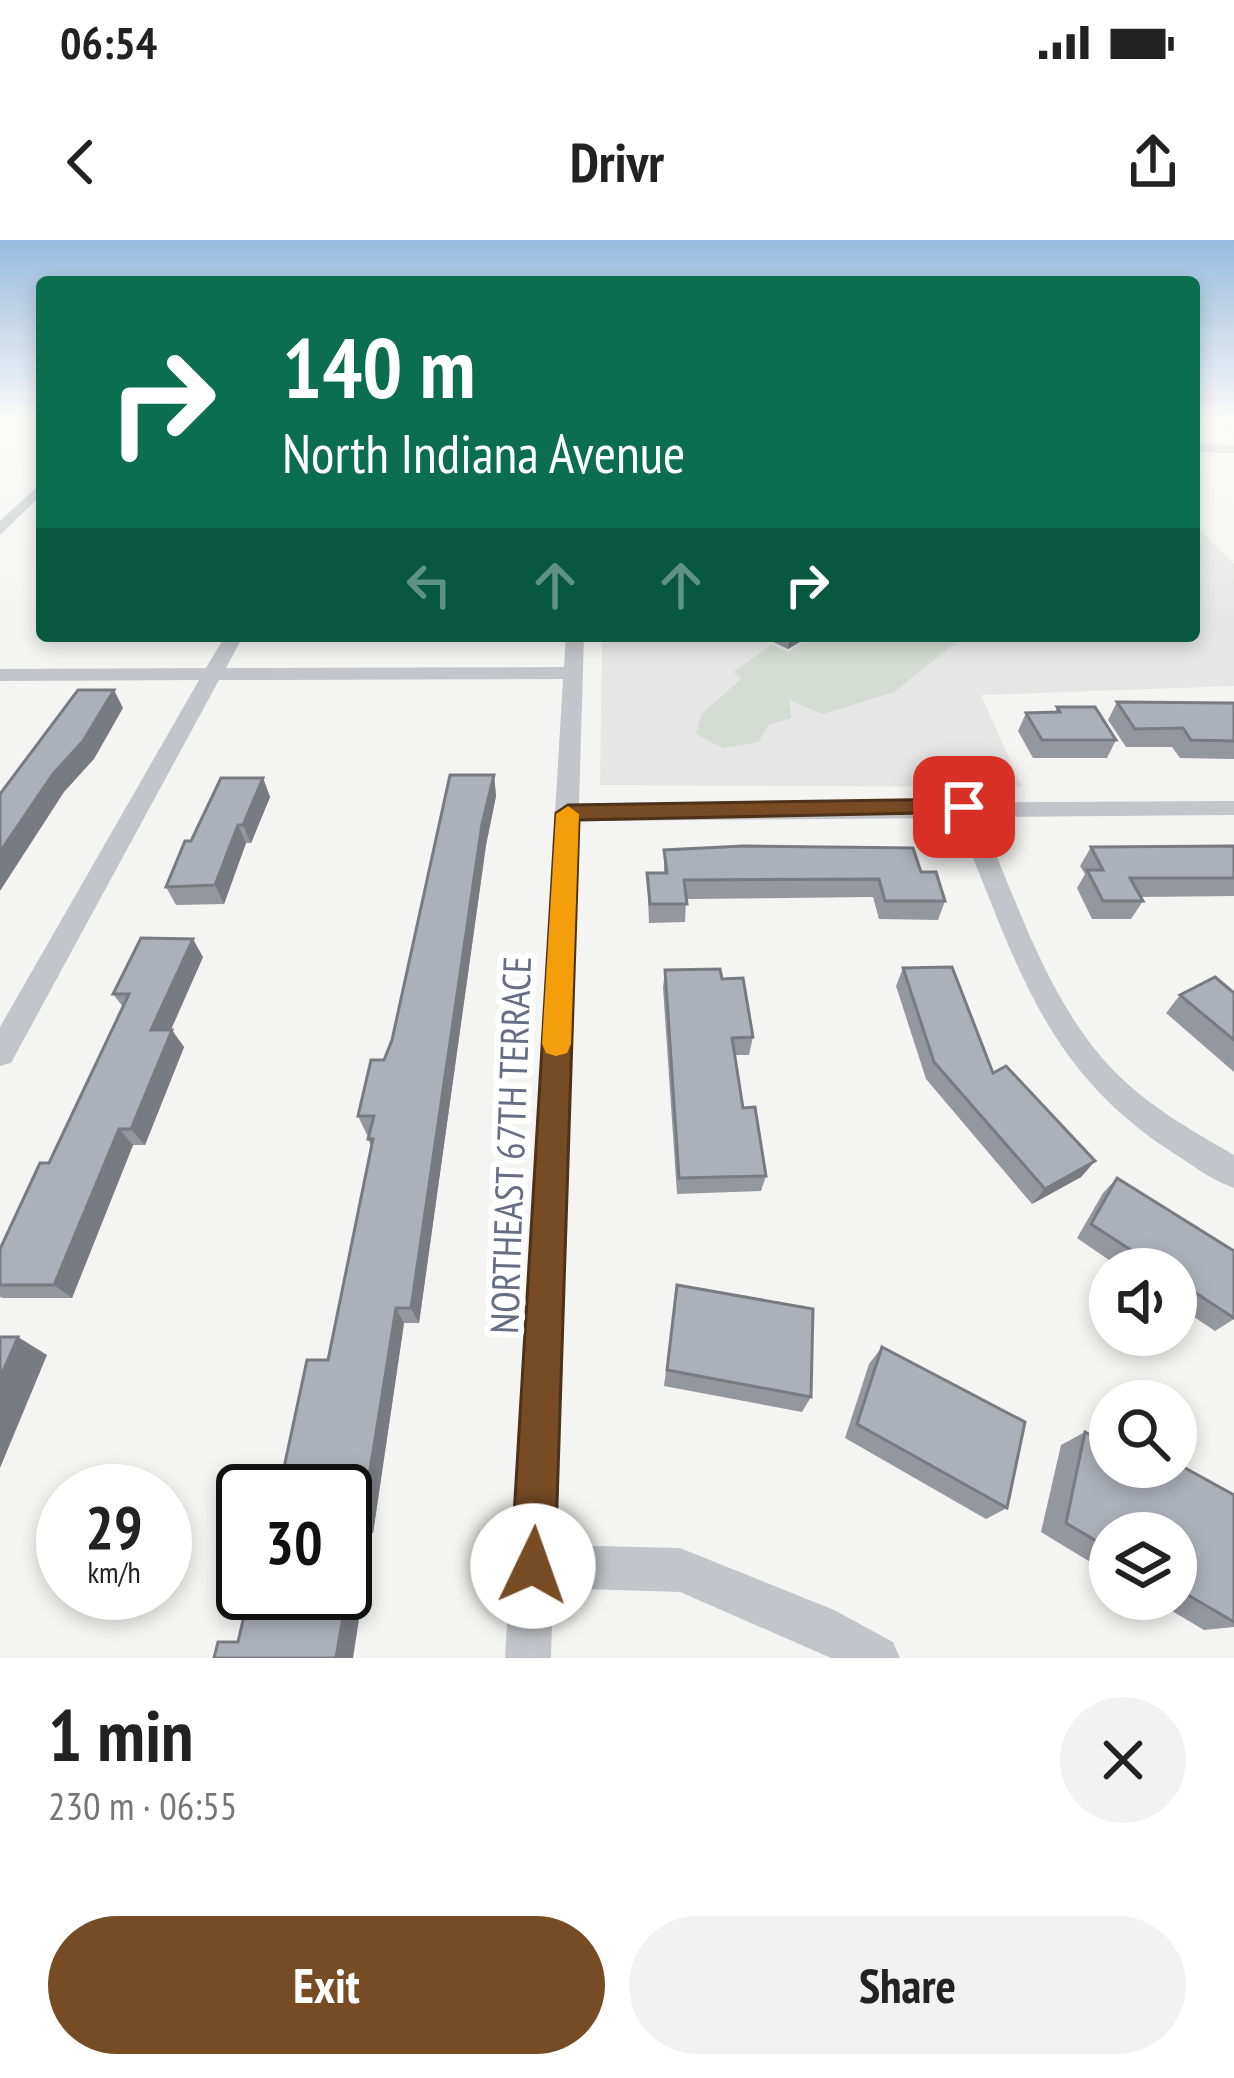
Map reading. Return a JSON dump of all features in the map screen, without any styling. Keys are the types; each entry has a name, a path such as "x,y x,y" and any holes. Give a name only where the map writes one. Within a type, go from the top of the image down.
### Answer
{"street":[{"path":"0,530 36,492"},
{"path":"0,1054 231,642"},
{"name":"NORTHEAST 67TH TERRACE","path":"528,1658 574,642"},
{"path":"0,675 571,673"},
{"path":"964,807 1047,1000 1070,1040 1104,1081 1149,1121 1234,1173"},
{"path":"568,813 1234,808"},
{"path":"533,1566 680,1570 818,1626 878,1658"}],"shaded area":[{"path":"1200,531 1234,564 1234,686 981,695 1022,787 600,785 602,642 1200,642"},
{"path":"802,642 956,642 894,692 823,714 789,700 791,718 769,725 758,742 723,748 696,734 701,715 742,678 733,672 771,645 788,652"}],"building":[{"path":"78,690 114,690 83,741 53,774 0,852 0,794"},
{"path":"1117,702 1234,703 1234,741 1191,740 1183,728 1135,729"},
{"path":"1057,707 1095,707 1116,740 1042,740 1026,713 1060,712"},
{"path":"450,775 494,775 482,824 411,1308 396,1308 371,1464 285,1464 307,1360 328,1360 373,1139 368,1139 374,1116 358,1116 371,1060 384,1060"},
{"path":"221,778 263,778 215,885 166,887 185,841 191,841"},
{"path":"1234,846 1234,878 1130,878 1143,901 1103,901 1087,870 1103,870 1091,847"},
{"path":"913,848 921,872 936,872 945,901 885,901 879,879 684,880 687,904 650,904 647,873 667,873 664,850"},
{"path":"141,938 193,939 151,1030 172,1030 131,1129 119,1129 54,1285 0,1285 0,1249 40,1163 49,1163 129,994 113,994"},
{"path":"952,967 993,1073 1006,1066 1095,1161 1045,1189 934,1062 903,968"},
{"path":"720,969 722,979 743,978 753,1037 732,1038 743,1108 755,1107 766,1176 679,1178 665,970"},
{"path":"1215,977 1234,993 1234,1040 1180,995"},
{"path":"1117,1178 1234,1251 1234,1318 1197,1294 1197,1248 1128,1248 1091,1224"},
{"path":"677,1285 813,1309 811,1397 667,1370"},
{"path":"0,1337 18,1337 0,1378"},
{"path":"882,1347 1025,1422 1007,1508 857,1424"},
{"path":"1085,1432 1089,1434 1089,1488 1197,1488 1197,1475 1234,1495 1234,1622 1197,1600 1197,1512 1089,1512 1089,1537 1066,1523"},
{"path":"243,1620 343,1620 336,1658 214,1658 218,1642 238,1642"}],"slow traffic":[{"path":"556,1044 568,814"}],"route":[{"path":"533,1566 568,813 964,807"}]}
